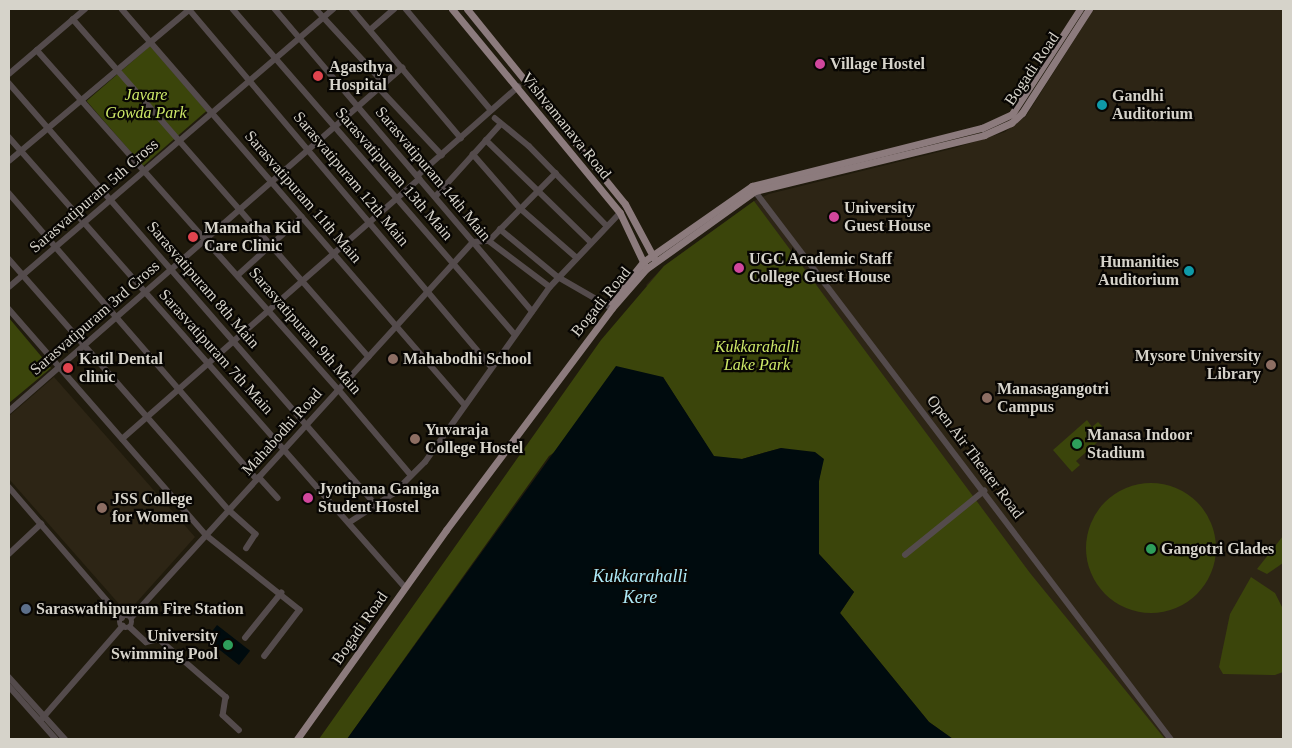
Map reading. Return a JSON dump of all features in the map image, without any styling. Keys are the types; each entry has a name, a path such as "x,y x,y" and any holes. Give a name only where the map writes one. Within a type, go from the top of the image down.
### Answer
{"main road":[{"name":"Vishvamanava Road","path":"452,9 620,213 644,266"},
{"name":"Vishvamanava Road","path":"467,9 625,204 655,260"},
{"path":"655,260 752,186 982,128 1012,114 1080,9"},
{"name":"Bogadi Road","path":"298,739 405,587 599,325 610,307 644,266 755,191 984,135 1011,123 1022,113 1087,9"}],"street":[{"path":"9,74 85,9"},
{"name":"Sarasvatipuram 11th Main","path":"122,9 464,404"},
{"path":"9,161 189,9"},
{"name":"Sarasvatipuram 12th Main","path":"189,9 491,366"},
{"name":"Sarasvatipuram 13th Main","path":"233,9 515,334"},
{"name":"Sarasvatipuram 14th Main","path":"275,9 532,311"},
{"path":"316,9 442,155"},
{"name":"Sarasvatipuram 5th Cross","path":"9,287 333,9"},
{"path":"352,9 461,138"},
{"path":"370,30 394,9"},
{"path":"406,9 491,110"},
{"path":"472,9 476,19"},
{"path":"73,19 369,357"},
{"name":"Sarasvatipuram 9th Main","path":"37,50 269,310 411,475"},
{"name":"Sarasvatipuram 3rd Cross","path":"9,411 402,68"},
{"name":"Sarasvatipuram 8th Main","path":"9,83 233,341 308,424 377,506"},
{"path":"122,439 334,254 491,110 518,88"},
{"path":"495,118 556,173 606,225"},
{"path":"435,197 501,124"},
{"name":"Sarasvatipuram 7th Main","path":"9,137 82,224 350,522 405,587"},
{"path":"486,140 536,191 591,242"},
{"path":"473,154 520,208 576,257"},
{"path":"488,241 556,173"},
{"name":"Open Air Theater Road","path":"755,191 984,491 1086,630 1171,739"},
{"path":"9,193 179,389 278,498"},
{"path":"350,522 377,506 425,462 491,366 550,287 606,225 620,213"},
{"path":"238,275 272,247 302,217"},
{"path":"500,229 558,277 610,307"},
{"path":"474,242 488,241 550,287"},
{"name":"Mahabodhi Road","path":"131,618 474,242"},
{"path":"9,259 146,418 229,510 257,536 247,548"},
{"path":"9,309 206,535 300,610 265,656"},
{"path":"9,487 122,618 126,627 146,642 159,639 226,697 223,715 239,730"},
{"path":"906,555 984,491"},
{"path":"9,554 41,524"},
{"path":"245,638 281,593"},
{"path":"42,719 126,627 131,618 122,618"},
{"path":"9,677 56,739"},
{"path":"9,686 65,739"}],"shaded area":[{"name":"Manasagangotri Campus","path":"1094,9 1283,9 1282,739 998,739 646,285 664,266 754,201 769,194 955,148 1005,132 1026,116"},
{"name":"JSS College for Women","path":"54,377 195,537 127,613 9,479 9,416"}],"green space":[{"name":"Javare Gowda Park","path":"150,46 206,111 143,166 87,101"},
{"name":"Kukkarahalli Lake Park","path":"754,201 1030,573 1165,739 953,739 929,722 840,613 854,592 819,554 819,481 823,459 781,448 742,459 714,457 663,377 549,456 347,739 319,739 601,340 664,266"},
{"path":"9,318 51,368 9,403"},
{"name":"Manasa Indoor Stadium","path":"1087,420 1092,427 1098,422 1103,427 1097,432 1102,438 1076,461 1080,465 1072,472 1053,450"},
{"name":"Gangotri Glades","path":"1151,483 1164,484 1176,488 1197,502 1211,523 1215,535 1215,561 1211,573 1197,594 1176,608 1164,612 1151,613 1138,612 1126,608 1105,594 1091,573 1087,561 1086,548 1087,535 1091,523 1105,502 1126,488 1138,484"},
{"path":"1283,536 1283,563 1267,574 1257,569"},
{"path":"1251,577 1275,593 1283,609 1283,672 1275,675 1223,674 1219,667 1230,614"}],"water":[{"name":"Kukkarahalli Kere","path":"616,366 663,377 714,456 742,459 781,448 815,452 824,459 819,481 819,554 854,592 840,613 929,722 953,739 347,739"},
{"name":"University Swimming Pool","path":"217,625 250,651 239,665 206,639"}],"place":[{"name":"Village Hostel","path":"820,64"},
{"name":"Agasthya Hospital","path":"318,76"},
{"name":"Gandhi Auditorium","path":"1102,105"},
{"name":"University Guest House","path":"834,217"},
{"name":"Mamatha Kid Care Clinic","path":"193,237"},
{"name":"UGC Academic Staff College Guest House","path":"739,268"},
{"name":"Humanities Auditorium","path":"1189,271"},
{"name":"Mahabodhi School","path":"393,359"},
{"name":"Mysore University Library","path":"1271,365"},
{"name":"Katil Dental clinic","path":"68,368"},
{"name":"Manasagangotri Campus","path":"987,398"},
{"name":"Yuvaraja College Hostel","path":"415,439"},
{"name":"Manasa Indoor Stadium","path":"1077,444"},
{"name":"Jyotipana Ganiga Student Hostel","path":"308,498"},
{"name":"JSS College for Women","path":"102,508"},
{"name":"Gangotri Glades","path":"1151,549"},
{"name":"Saraswathipuram Fire Station","path":"26,609"},
{"name":"University Swimming Pool","path":"228,645"}]}
